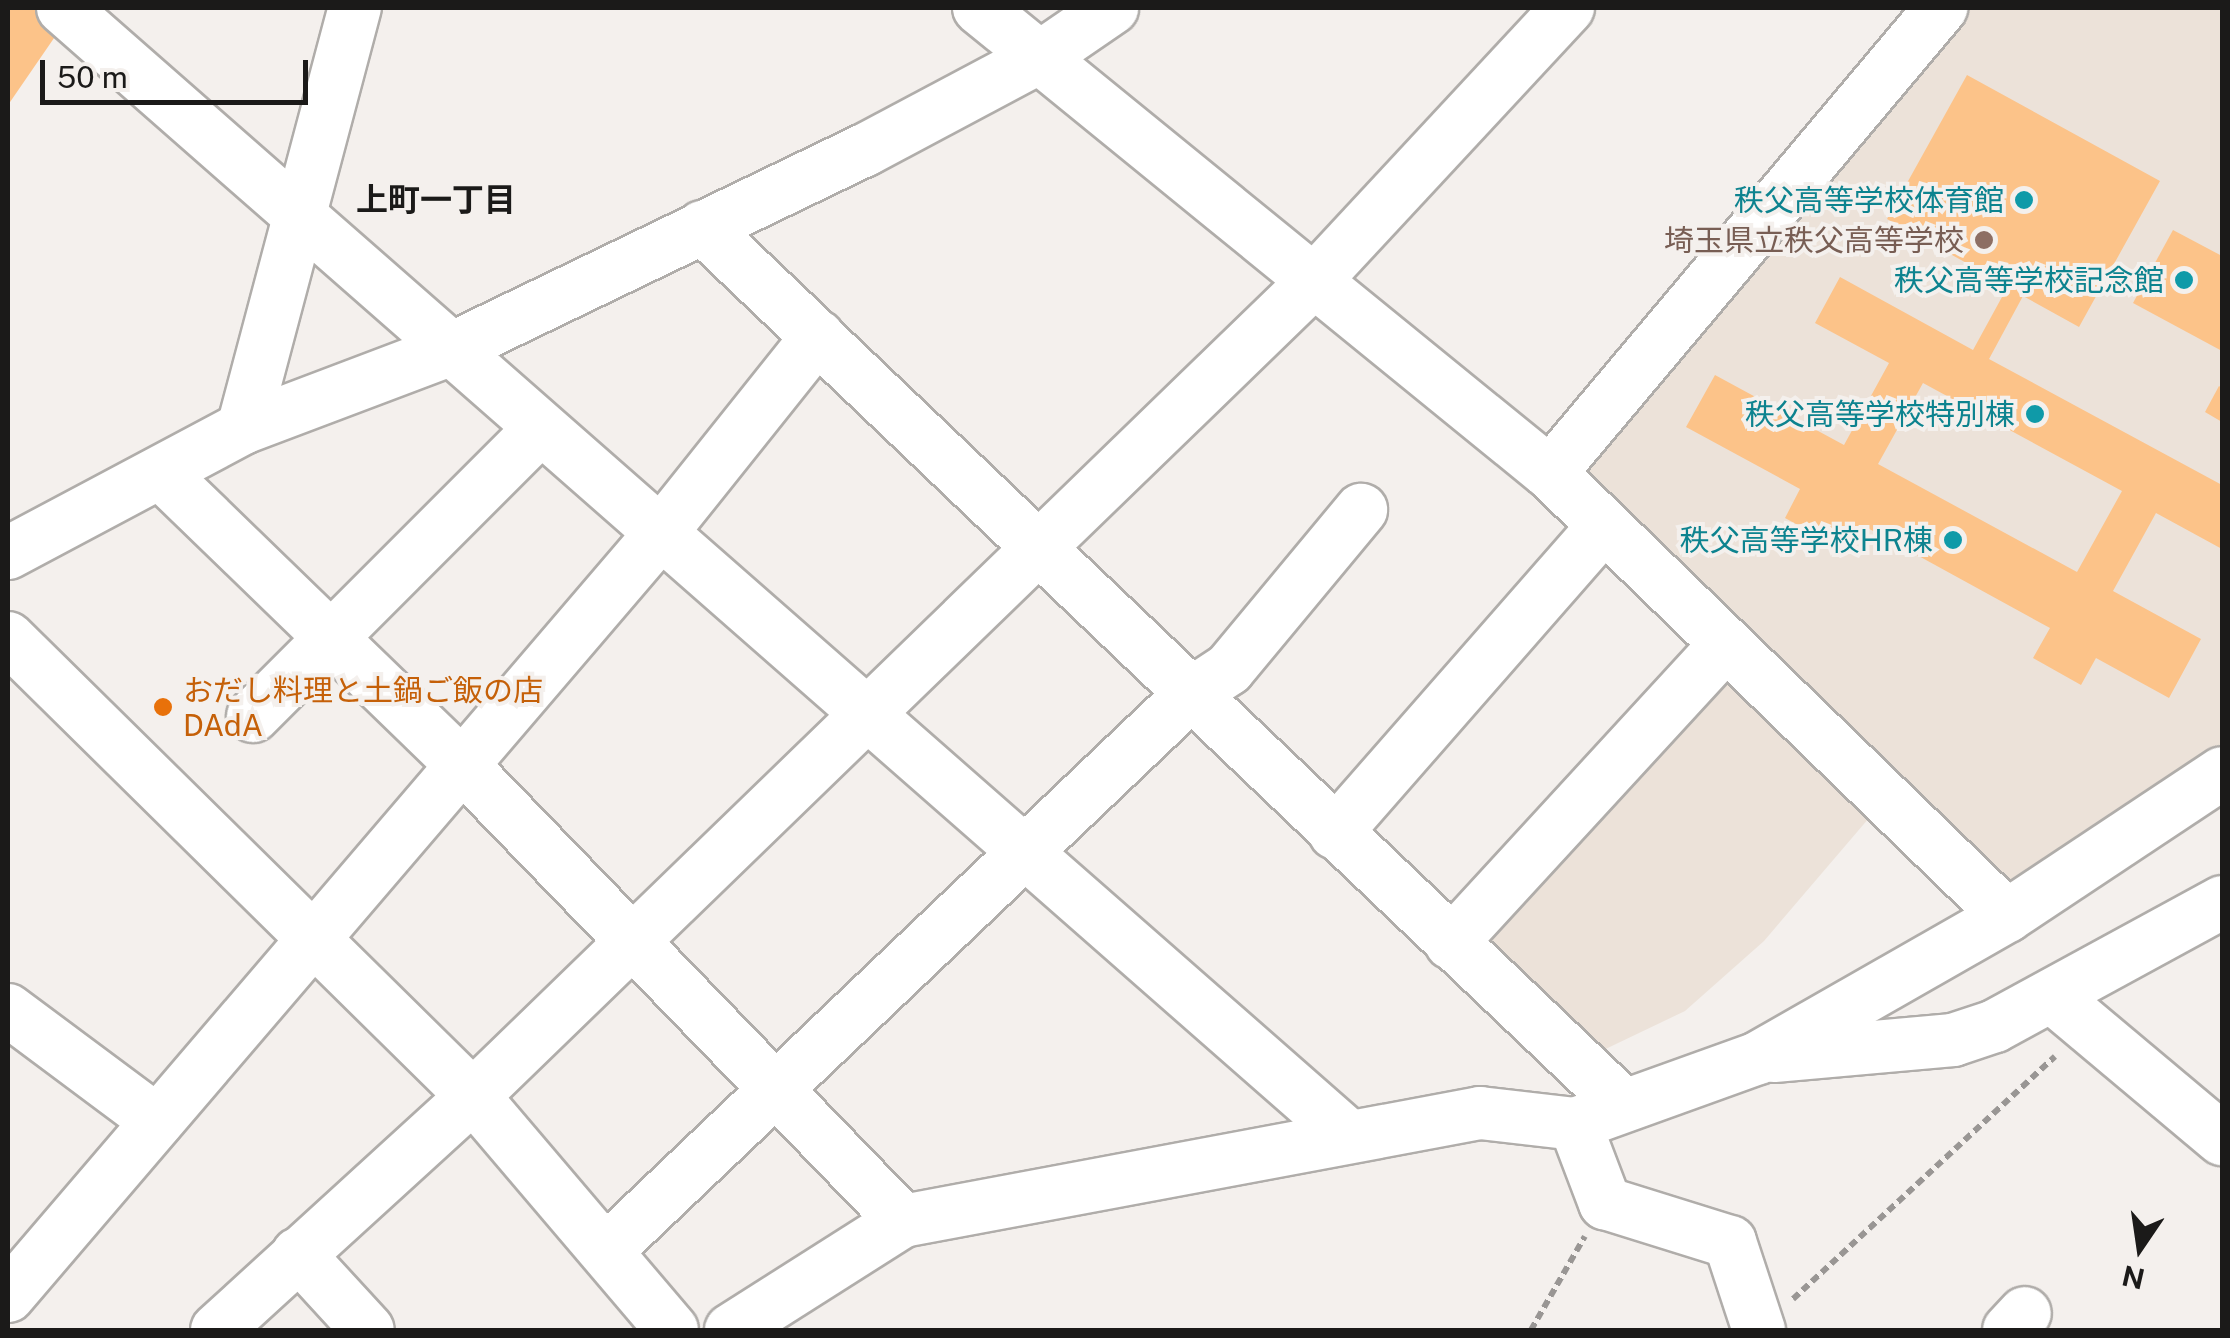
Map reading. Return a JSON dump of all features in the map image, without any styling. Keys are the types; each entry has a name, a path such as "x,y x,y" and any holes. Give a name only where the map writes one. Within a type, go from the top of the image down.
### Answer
{"street":[{"path":"63,8 247,163 298,219 447,351 1345,1133"},
{"path":"243,428 354,8"},
{"path":"980,8 1550,473 2007,916"},
{"path":"8,553 165,477 243,428 447,351 702,227 1042,56 1112,8"},
{"path":"217,1330 472,1096 1314,281 1568,8"},
{"path":"1550,473 1941,8"},
{"path":"702,227 1042,546 1452,943 1597,1112 1605,1203 1730,1242 1759,1330"},
{"path":"8,1296 660,534 818,336"},
{"path":"252,716 539,430"},
{"path":"165,477 461,764 904,1221"},
{"path":"610,1247 780,1094 1191,694 1229,669 1361,510"},
{"path":"1335,833 1604,526"},
{"path":"8,638 472,1096 610,1247 672,1330"},
{"path":"1452,943 1726,644"},
{"path":"732,1330 904,1221 1345,1133 1480,1114 1597,1112 1758,1058 2007,916 2222,772"},
{"path":"1758,1058 1953,1040 2070,1013 2222,902"},
{"path":"8,1010 157,1121"},
{"path":"2070,1013 2222,1138"},
{"path":"298,1254 368,1330"}],"path":[{"path":"1759,1330 2070,1013"},
{"path":"1531,1330 1605,1203"}],"shaded area":[{"name":"埼玉県立秩父高等学校","path":"1941,8 2222,8 2222,773 2007,916 1550,473"},
{"path":"1712,640 1881,804 1764,941 1685,1011 1593,1055 1462,930"}],"building":[{"path":"8,8 40,8 63,25 8,105"},
{"path":"1967,75 2160,181 2079,327 2023,296 1989,359 2222,485 2222,549 2156,513 2113,591 2201,639 2169,698 2096,658 2081,685 2033,658 2050,628 1864,526 1849,553 1785,518 1800,489 1686,427 1715,375 1844,445 1889,363 1815,323 1840,277 1973,350 2008,286 1887,219","holes":["1923,383 2122,491 2077,572 1878,464"]},
{"name":"秩父高等学校記念館","path":"2173,230 2222,256 2222,351 2133,303"},
{"path":"2219,386 2222,388 2222,422 2205,412"}],"place":[{"name":"秩父高等学校体育館","path":"2024,200"},
{"name":"埼玉県立秩父高等学校","path":"1984,240"},
{"name":"秩父高等学校記念館","path":"2184,280"},
{"name":"秩父高等学校特別棟","path":"2035,414"},
{"name":"秩父高等学校HR棟","path":"1953,540"},
{"name":"おだし料理と土鍋ご飯の店 DAdA","path":"163,707"}],"district":[{"name":"上町一丁目","path":"436,200"}]}
